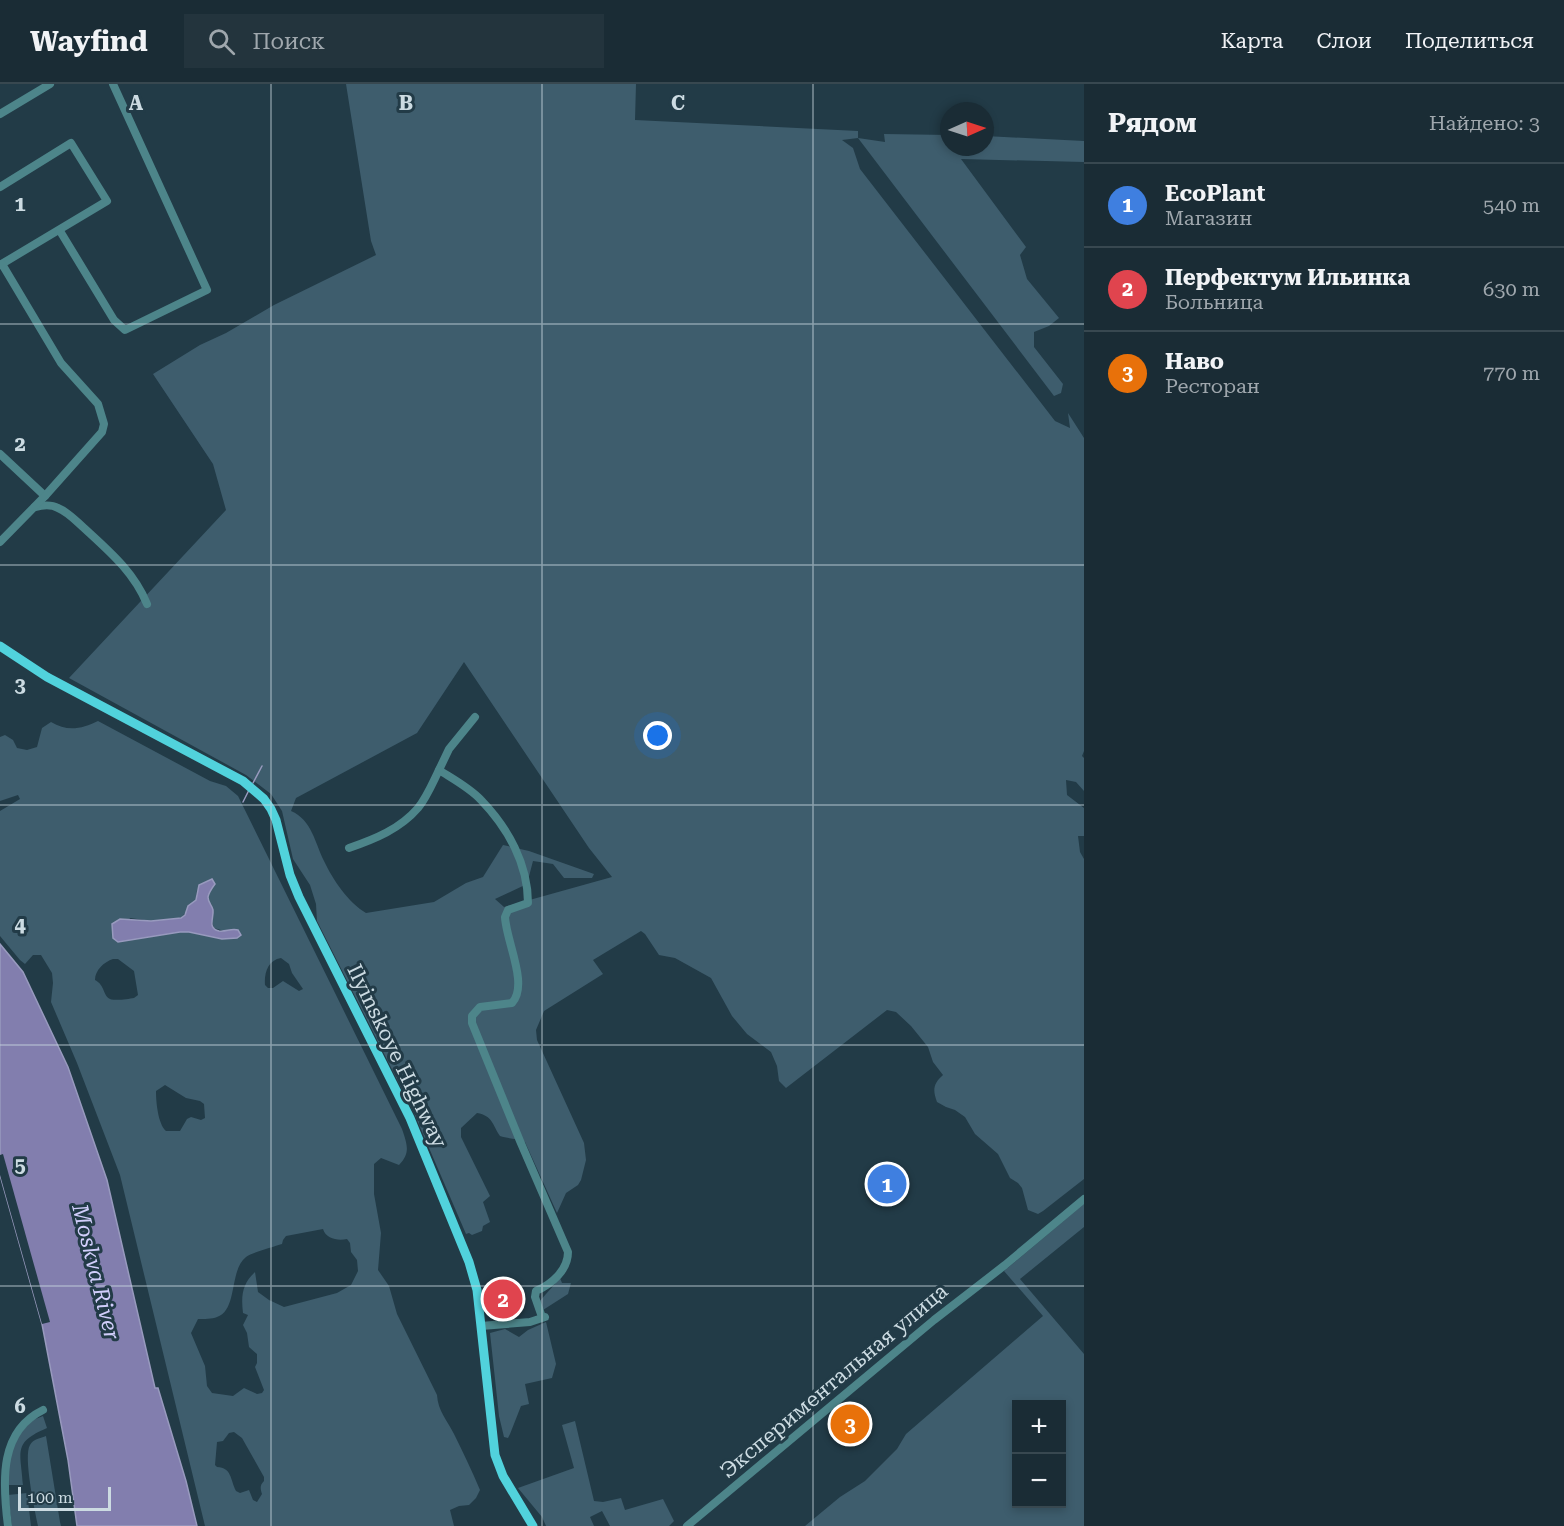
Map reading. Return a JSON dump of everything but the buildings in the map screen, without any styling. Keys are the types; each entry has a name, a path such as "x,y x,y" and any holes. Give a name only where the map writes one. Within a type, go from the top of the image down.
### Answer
{"main road":[{"name":"Ilyinskoye Highway","path":"0,646 47,677 243,782 264,799 271,809 290,875 299,897 410,1118 465,1251 475,1280 495,1455 503,1476 533,1526"}],"street":[{"path":"0,114 50,84"},
{"path":"60,231 114,320 125,330 207,290 113,84"},
{"path":"0,187 71,143 107,201 1,265 62,363 98,404 104,424 102,432 0,542"},
{"path":"0,454 45,496"},
{"path":"33,508 44,505 57,507 67,513 120,562 142,591 147,604"},
{"path":"348,848 376,838 402,824 420,806 449,748 475,717"},
{"path":"439,770 480,799 509,836 526,876 528,903 508,910 505,917 517,973 518,990 512,1003 480,1007 472,1016 472,1023 568,1252 568,1261 557,1276 548,1286 536,1291 535,1298 544,1317 530,1322 481,1326"},
{"name":"Экспериментальная улица","path":"687,1526 934,1320 1084,1199"},
{"path":"8,1526 2,1471 4,1450 16,1425 28,1416 43,1410"}],"shaded area":[{"path":"346,84 636,84 635,120 858,131 858,138 842,140 853,148 860,169 1055,421 1070,428 1068,413 1084,438 1084,751 1082,756 1084,758 1084,791 1076,782 1066,780 1067,795 1084,808 1084,836 1078,836 1080,852 1084,859 1084,1179 1043,1211 1038,1214 1028,1210 1022,1188 1010,1178 998,1154 975,1134 965,1117 937,1102 935,1087 943,1075 933,1062 928,1047 896,1012 887,1010 786,1088 779,1081 777,1066 771,1052 747,1034 732,1016 711,978 675,958 659,955 641,931 593,960 603,974 544,1011 536,1030 537,1040 584,1143 586,1160 581,1180 578,1185 566,1193 557,1213 525,1142 500,1136 489,1118 477,1113 461,1128 461,1137 490,1196 483,1202 490,1222 483,1226 482,1231 472,1235 466,1234 414,1113 317,921 316,904 310,885 293,859 282,811 271,794 246,775 69,678 226,510 213,464 153,374 200,345 226,333 274,305 376,255 371,241","holes":["464,662 589,848 612,877 504,907 495,899 527,884 533,861 553,864 564,878 592,878 594,874 529,851 503,845 483,877 466,883 434,902 366,913 353,903 336,883 308,826 304,820 291,811 296,798 417,733"]},
{"path":"884,134 940,135 940,156 994,156 994,136 1084,141 1084,162 961,159 1026,247 1020,255 1027,279 1059,318 1049,326 1034,332 1034,347 1063,384 1061,393 1054,396 858,138 885,142"},
{"path":"98,721 210,781 226,786 238,796 402,1129 407,1148 403,1161 399,1165 381,1158 374,1164 374,1194 381,1233 378,1270 389,1286 397,1314 480,1490 469,1505 450,1510 454,1526 205,1526 120,1175 51,1002 52,973 41,955 33,955 25,964 0,936 0,811 20,799 18,795 0,801 0,737 5,735 13,740 17,748 27,750 37,747 42,728 51,722 69,728","holes":["212,888 208,898 213,909 211,919 214,928 224,931 234,929 222,939 180,932 118,942 130,918 151,921 181,918 196,900 197,890","281,958 289,964 303,989 299,991 283,981 273,988 268,988 265,985 265,976 273,961","118,959 134,971 138,995 122,1000 108,998 101,985 95,980 98,970 106,962","165,1085 186,1098 200,1101 204,1104 205,1118 201,1120 191,1117 187,1119 180,1131 166,1131 159,1118 156,1091","323,1229 333,1238 347,1239 351,1252 357,1260 358,1271 351,1285 337,1293 284,1307 258,1292 255,1272 247,1281 243,1291 243,1313 248,1315 243,1325 249,1347 257,1354 255,1367 264,1390 257,1394 244,1388 233,1396 212,1393 207,1386 205,1366 191,1333 198,1319 215,1318 224,1313 231,1298 237,1271 246,1257 282,1244 286,1236","234,1432 242,1438 264,1477 261,1487 262,1494 257,1502 253,1500 249,1490 240,1493 236,1491 228,1472 215,1465 217,1442 223,1441 229,1433"]},
{"path":"1084,1204 1084,1227 1020,1279 1084,1354 1084,1526 805,1526 840,1497 865,1481 897,1449 906,1434 1043,1316 1004,1271"},
{"path":"560,1278 562,1283 571,1283 568,1294 543,1310 539,1302"},
{"path":"546,1322 556,1364 552,1378 525,1384 529,1404 521,1406 508,1438 504,1437 499,1416 490,1333 505,1329 519,1337"},
{"path":"43,1416 47,1428 28,1438 21,1449 23,1485 8,1485 10,1443 33,1420"},
{"path":"575,1421 594,1501 603,1502 621,1498 625,1510 663,1499 674,1521 669,1526 610,1526 602,1511 590,1517 594,1526 546,1526 542,1517 518,1488 574,1468 562,1425"},
{"path":"46,1436 61,1526 38,1526 32,1497 28,1451 33,1441"},
{"path":"27,1493 31,1526 12,1526 8,1495"}],"water":[{"path":"212,879 215,884 208,897 213,910 213,928 219,931 238,930 241,935 237,938 222,939 180,932 118,942 113,938 112,924 120,919 151,921 181,918 185,915 188,906 196,900 199,885"},
{"name":"Moskva River","path":"0,944 23,972 68,1067 107,1180 155,1388 158,1388 197,1526 77,1526 68,1460 42,1324 0,1175"}],"pier":[{"path":"3,1154 50,1322 42,1324 0,1175 0,1155"}],"waterway":[{"path":"253,783 262,766"},
{"path":"243,802 249,790"}],"place":[{"name":"EcoPlant","path":"887,1184"},
{"name":"Перфектум Ильинка","path":"503,1299"},
{"name":"Наво","path":"850,1424"}]}
